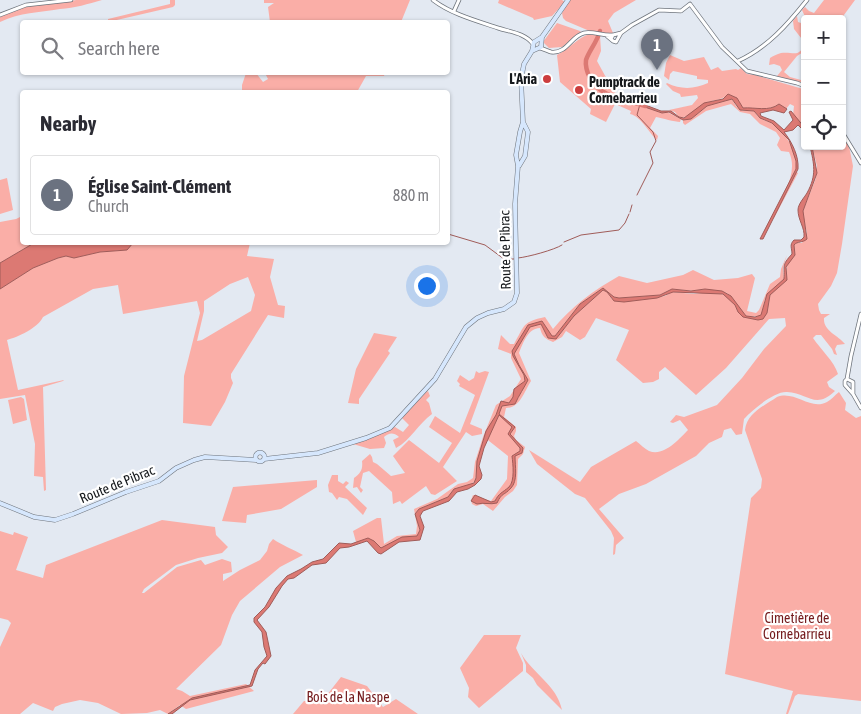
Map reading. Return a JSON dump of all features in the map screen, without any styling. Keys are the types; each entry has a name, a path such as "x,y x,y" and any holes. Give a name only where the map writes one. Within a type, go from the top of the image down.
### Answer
{"main road":[{"path":"524,130 520,132 516,153 520,158 525,156 528,132 524,130 520,79 524,64 568,0"},
{"name":"Route de Pibrac","path":"256,458 259,453 264,457 318,453 366,438 390,428 435,379 466,327 477,318 504,309 514,302 517,293 515,204 520,158"},
{"name":"Route de Pibrac","path":"0,503 34,517 55,520 159,481 176,468 194,460 205,457 256,458 260,462 264,457"}],"street":[{"path":"0,15 26,5 71,0"},
{"path":"433,0 454,11 520,34 554,52 560,51 581,34 587,32 605,36 616,36 656,11 662,9 680,11 690,4 722,47 747,71 801,84"},
{"path":"454,11 459,0"},
{"path":"738,61 750,55 776,35 807,0"},
{"path":"846,139 861,163"},
{"path":"861,314 851,356 849,379 845,384 850,387 861,408"},
{"path":"849,379 853,382 850,387"}],"green space":[{"path":"76,0 102,0 71,8 22,15 0,22 0,16 24,7"},
{"path":"170,0 175,0 173,7 117,20 108,20 108,19 170,4"},
{"path":"264,0 410,0 402,20 270,20 268,7 274,3 264,3"},
{"path":"499,0 562,0 565,2 552,16 534,20 498,3"},
{"path":"570,0 636,0 614,13 608,21 613,33 611,34 592,32 566,21 562,13"},
{"path":"824,0 855,0 844,15 804,15 802,10 805,7 814,13"},
{"path":"797,16 798,22 801,23 801,38 794,29 793,21"},
{"path":"557,23 581,32 562,47 549,48 543,42"},
{"path":"590,34 600,36 601,51 597,61 614,92 638,102 640,105 662,113 667,112 681,119 680,122 656,117 650,128 658,136 657,140 638,118 630,114 631,111 615,104 606,122 590,114 591,109 560,82 557,55"},
{"path":"800,51 801,54 784,72 790,77 801,80 801,83 777,76 782,70 780,66 769,65 770,58 775,55 798,53"},
{"path":"670,55 684,61 704,57 711,70 718,67 722,71 738,70 741,68 747,74 801,88 801,124 793,115 794,106 790,104 786,109 779,104 766,109 743,108 737,98 728,94 723,98 702,105 690,115 679,117 675,112 669,110 692,105 698,98 697,95 681,97 680,94 673,91 666,84 683,88 698,87 708,83 708,80 697,79 697,76 673,71 670,74 669,80 664,76 666,63"},
{"path":"245,75 258,75 263,82 268,79 266,75 384,75 366,76 358,90 242,90"},
{"path":"732,99 736,106 743,111 754,111 758,116 773,124 787,139 794,152 797,165 796,172 798,173 774,218 772,216 788,185 792,168 789,152 781,151 777,145 780,138 776,132 760,124 750,114 740,112 731,104 706,111 685,125 683,123 683,120 691,119 707,106"},
{"path":"846,142 849,146 853,166 837,273 831,286 818,304 821,314 830,314 824,318 826,326 845,344 837,345 835,349 837,355 834,354 821,335 816,335 813,338 836,369 838,374 827,382 829,387 835,391 828,397 817,400 794,393 782,392 776,394 758,406 744,419 742,434 736,435 731,428 724,430 722,437 709,443 696,456 646,484 619,494 599,509 624,538 616,545 615,554 613,555 614,538 611,531 585,498 575,494 537,464 529,450 580,482 591,467 636,441 649,451 660,452 666,449 688,430 680,420 673,423 670,422 676,415 684,417 717,405 786,326 785,318 769,319 726,368 696,395 665,367 659,372 659,379 643,383 616,360 629,330 596,318 585,337 580,340 566,331 562,337 553,342 544,337 540,328 532,330 526,337 519,353 531,381 518,402 506,408 504,417 516,427 514,436 525,447 523,454 518,459 517,485 513,491 493,511 483,504 476,506 472,504 473,495 491,501 507,479 508,456 484,437 475,481 470,485 454,489 448,497 419,509 415,514 420,530 417,537 401,539 382,549 370,541 356,542 353,531 377,518 381,518 384,544 397,536 416,534 417,526 414,509 437,499 458,484 473,478 475,462 483,437 496,405 510,396 521,379 511,354 498,349 501,335 510,344 514,344 525,325 545,317 553,329 567,313 583,300 619,276 647,283 683,275 693,270 714,280 738,278 752,274 755,278 747,311 756,313 770,284 780,277 781,269 787,255 783,267 784,279 787,275 788,264 795,254 794,245 802,243 807,233 803,211 816,178 817,166 813,150 846,150","holes":["780,283 770,295 767,313 756,320 747,316 760,316 765,299","603,288 614,297 619,298 660,295 672,289 694,291 702,289 727,293 745,315 738,312 735,305 726,295 710,292 694,294 672,292 665,296 630,301 612,299 603,290 574,316 557,338 555,336 580,304"]},
{"path":"7,178 13,210 0,214 0,180"},
{"path":"20,217 20,245 31,245 0,263 0,222"},
{"path":"131,245 250,245 247,256 274,259 270,277 278,305 285,306 284,318 268,315 231,374 233,383 225,402 211,426 183,423 184,376 200,313 197,301 123,314 118,285 93,289 43,317 37,325 27,332 7,340 18,390 64,380 43,387 46,490 44,491 43,477 34,476 35,444 25,395 0,399 0,289 33,268 58,258 66,256 74,258 100,252 127,250","holes":["248,277 255,295 251,311 202,340 197,341 204,311 204,301 230,284"]},
{"path":"374,333 397,337 388,351 390,353 359,399 359,404 348,403 356,369"},
{"path":"476,371 479,373 489,372 470,424 482,429 482,434 472,436 466,432 443,467 457,481 435,495 431,494 426,486 402,504 400,501 393,504 392,492 369,471 363,473 360,487 363,490 361,493 357,487 353,488 354,478 361,471 362,461 370,454 373,462 391,476 405,473 393,456 409,440 439,463 452,443 429,427 435,416 460,433 475,395 459,386 460,384 457,381 460,375 469,381 474,378"},
{"path":"428,391 430,396 426,400 429,403 432,414 401,445 396,448 393,440 399,437 395,434 384,437 386,443 384,448 370,449 353,444 395,427 403,432 409,425 402,418 419,397"},
{"name":"Cimetière de Cornebarrieu","path":"839,392 846,403 845,410 856,418 861,416 861,701 798,694 795,696 788,714 786,714 793,691 725,674 751,498 761,488 762,479 745,430 746,424 753,414 777,397 790,396 808,403 821,404 829,401"},
{"path":"21,397 24,399 27,420 13,424 8,400"},
{"path":"332,475 338,475 338,481 343,484 346,481 349,483 345,487 367,508 363,515 347,499 339,497 337,500 329,492 328,485"},
{"path":"317,480 317,487 281,509 247,515 246,523 222,521 233,487"},
{"path":"162,520 215,527 216,535 228,547 222,553 176,565 144,589 142,593 177,567 201,560 205,565 222,559 231,562 232,572 223,574 223,581 260,560 273,539 303,555 280,567 240,601 232,615 221,645 176,689 190,696 246,684 254,691 186,709 180,705 168,714 160,710 147,713 121,714 98,703 80,700 62,704 55,707 53,711 33,703 20,714 0,714 0,647 11,623 0,618 0,531 13,535 14,532 28,537 16,570 43,578 46,565"},
{"path":"484,635 521,635 516,648 523,663 523,671 479,708 468,697 469,688 460,668"},
{"path":"521,653 550,686 562,710 526,672 526,665"},
{"name":"Bois de la Naspe","path":"341,677 367,686 383,707 396,699 418,714 293,714 304,701 323,700"}],"shaded area":[{"path":"728,94 737,98 743,108 766,109 779,104 787,109 784,113 773,110 760,113 761,116 774,121 784,130 793,120 789,112 791,111 801,123 801,128 798,125 793,130 784,132 790,140 794,149 798,169 763,239 760,239 796,169 796,161 789,140 772,123 760,118 754,111 740,110 732,99 707,106 691,119 683,120 669,112 662,113 639,105 640,103 661,111 671,111 684,118 704,103 723,99"},
{"path":"811,150 813,150 817,173 803,211 807,239 794,245 795,255 786,267 787,280 770,295 767,313 763,319 743,317 735,305 723,294 673,292 657,298 624,302 614,301 603,290 574,316 556,339 548,338 541,324 530,327 514,354 528,380 515,404 502,406 499,414 515,427 510,434 523,448 522,453 515,456 515,481 497,503 477,504 471,501 475,495 491,502 495,501 509,487 512,481 512,456 520,451 520,448 508,434 512,427 499,415 484,448 479,466 482,475 481,479 468,489 457,492 449,501 423,511 420,516 424,527 420,540 399,542 381,554 367,541 340,548 326,563 312,565 294,578 288,579 269,607 257,620 266,632 271,656 258,669 252,686 190,700 172,714 168,714 192,698 250,685 255,670 267,656 262,632 254,622 254,618 265,607 276,588 287,576 312,562 323,559 339,543 351,544 368,538 381,548 402,537 417,536 420,530 415,514 419,509 448,497 454,489 474,483 477,461 486,431 496,415 501,401 509,403 513,397 514,389 525,381 512,351 528,325 542,321 552,336 555,336 580,304 603,288 614,297 619,298 660,295 672,289 722,291 731,296 746,316 755,317 761,315 767,294 784,279 784,266 792,254 792,242 794,240 801,240 804,237 798,208 810,187 813,164"},
{"path":"31,245 131,245 127,250 100,252 74,258 66,256 58,258 33,268 0,289 0,263"}],"waterway":[{"path":"600,31 586,60 586,69 590,78 600,90 607,94 645,106"},
{"path":"637,195 653,163 650,152 656,141 653,132 637,115 640,104"},
{"path":"630,212 632,205"},
{"path":"564,242 581,235 619,230 629,214"},
{"path":"450,235 485,245 504,259 515,259"},
{"path":"518,258 541,253 562,245"}],"place":[{"name":"Église Saint-Clément","path":"657,70"},
{"name":"L'Aria","path":"547,79"},
{"name":"Pumptrack de Cornebarrieu","path":"579,90"}]}
